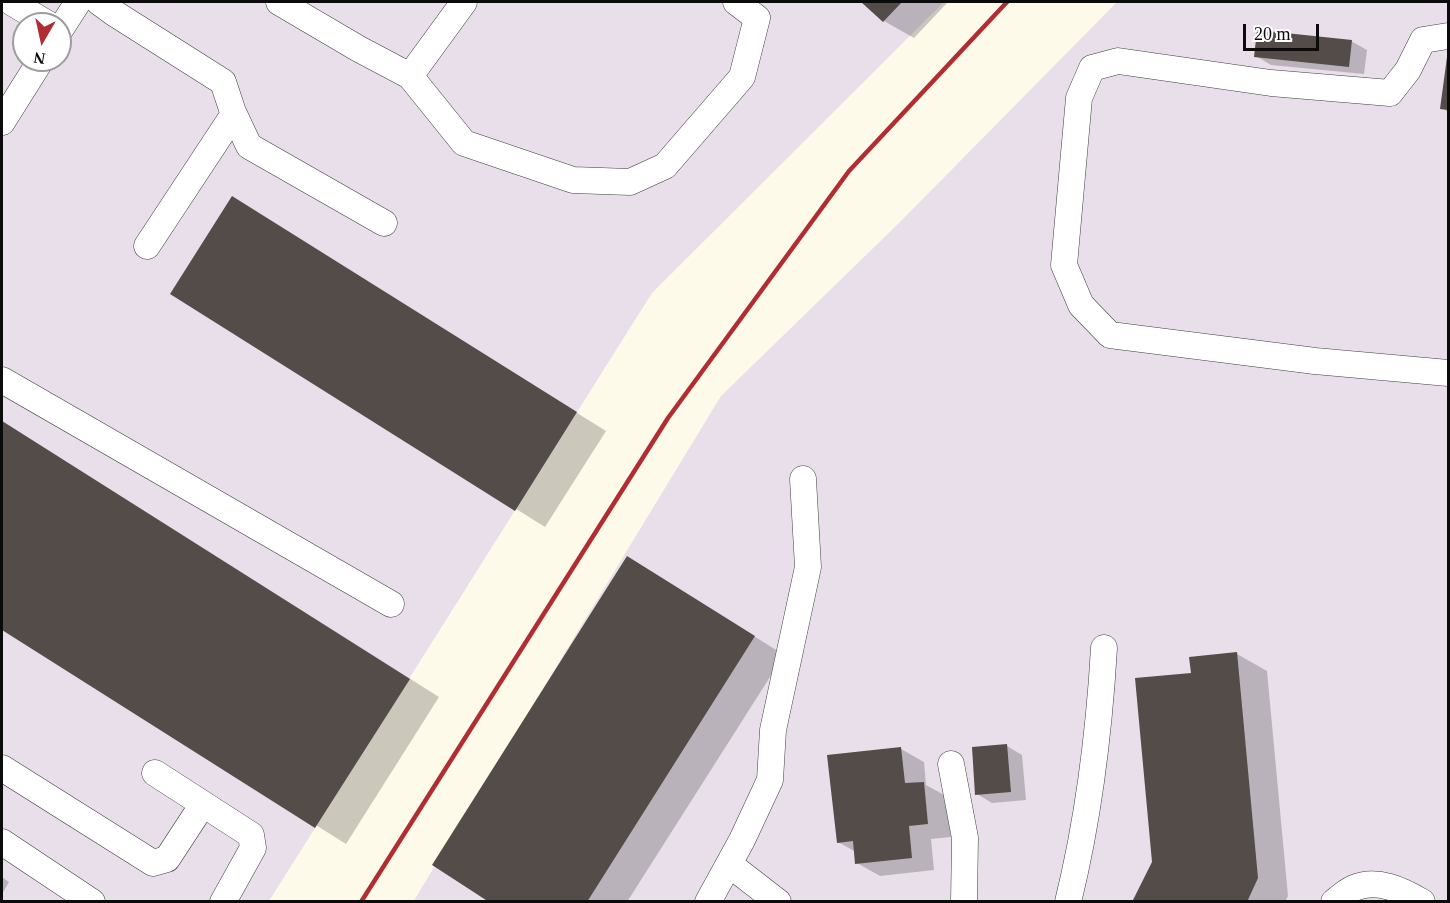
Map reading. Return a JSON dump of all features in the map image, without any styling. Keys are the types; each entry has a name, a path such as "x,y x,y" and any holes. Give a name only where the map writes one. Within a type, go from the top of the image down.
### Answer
{"street":[{"path":"11,2 28,12"},
{"path":"99,2 223,82 234,114 249,146 384,223"},
{"path":"279,2 359,50 410,76 464,142 573,180 630,182 665,166 742,76 757,18 736,2"},
{"path":"410,76 464,2"},
{"path":"1449,36 1423,40 1408,70 1390,93 1271,83 1118,61 1092,68 1079,98 1064,265 1081,305 1110,335 1315,361 1449,373"},
{"path":"2,122 33,72"},
{"path":"147,246 234,114"},
{"path":"2,380 391,604"},
{"path":"708,902 770,780 773,730 808,567 803,479"},
{"path":"1068,902 1090,796 1101,706 1104,648"},
{"path":"951,764 965,838 964,902"},
{"path":"2,768 153,863 166,859 203,804"},
{"path":"155,773 251,834 253,848 223,902"},
{"path":"2,842 92,902"},
{"path":"729,864 778,902"},
{"path":"1334,902 1353,888 1370,884 1406,892 1422,902"}],"shaded area":[{"path":"2,2 944,2 652,293 269,901 2,902"},
{"path":"1117,2 1448,2 1448,901 413,902 721,396 899,223"}],"building":[{"path":"861,2 902,2 883,22"},
{"path":"1257,30 1352,40 1349,67 1254,57"},
{"path":"1448,57 1448,110 1440,109"},
{"path":"232,196 577,412 515,511 170,294"},
{"path":"2,421 410,679 315,828 2,630"},
{"path":"627,556 755,636 587,902 489,902 432,865"},
{"path":"1237,652 1258,878 1247,902 1132,902 1152,862 1135,678 1191,673 1189,657"},
{"path":"1007,744 1011,792 975,795 972,747"},
{"path":"901,747 905,783 924,782 928,824 909,826 912,858 855,864 853,841 837,843 827,755"}],"railway":[{"path":"361,902 668,418 849,171 1007,2"}]}
